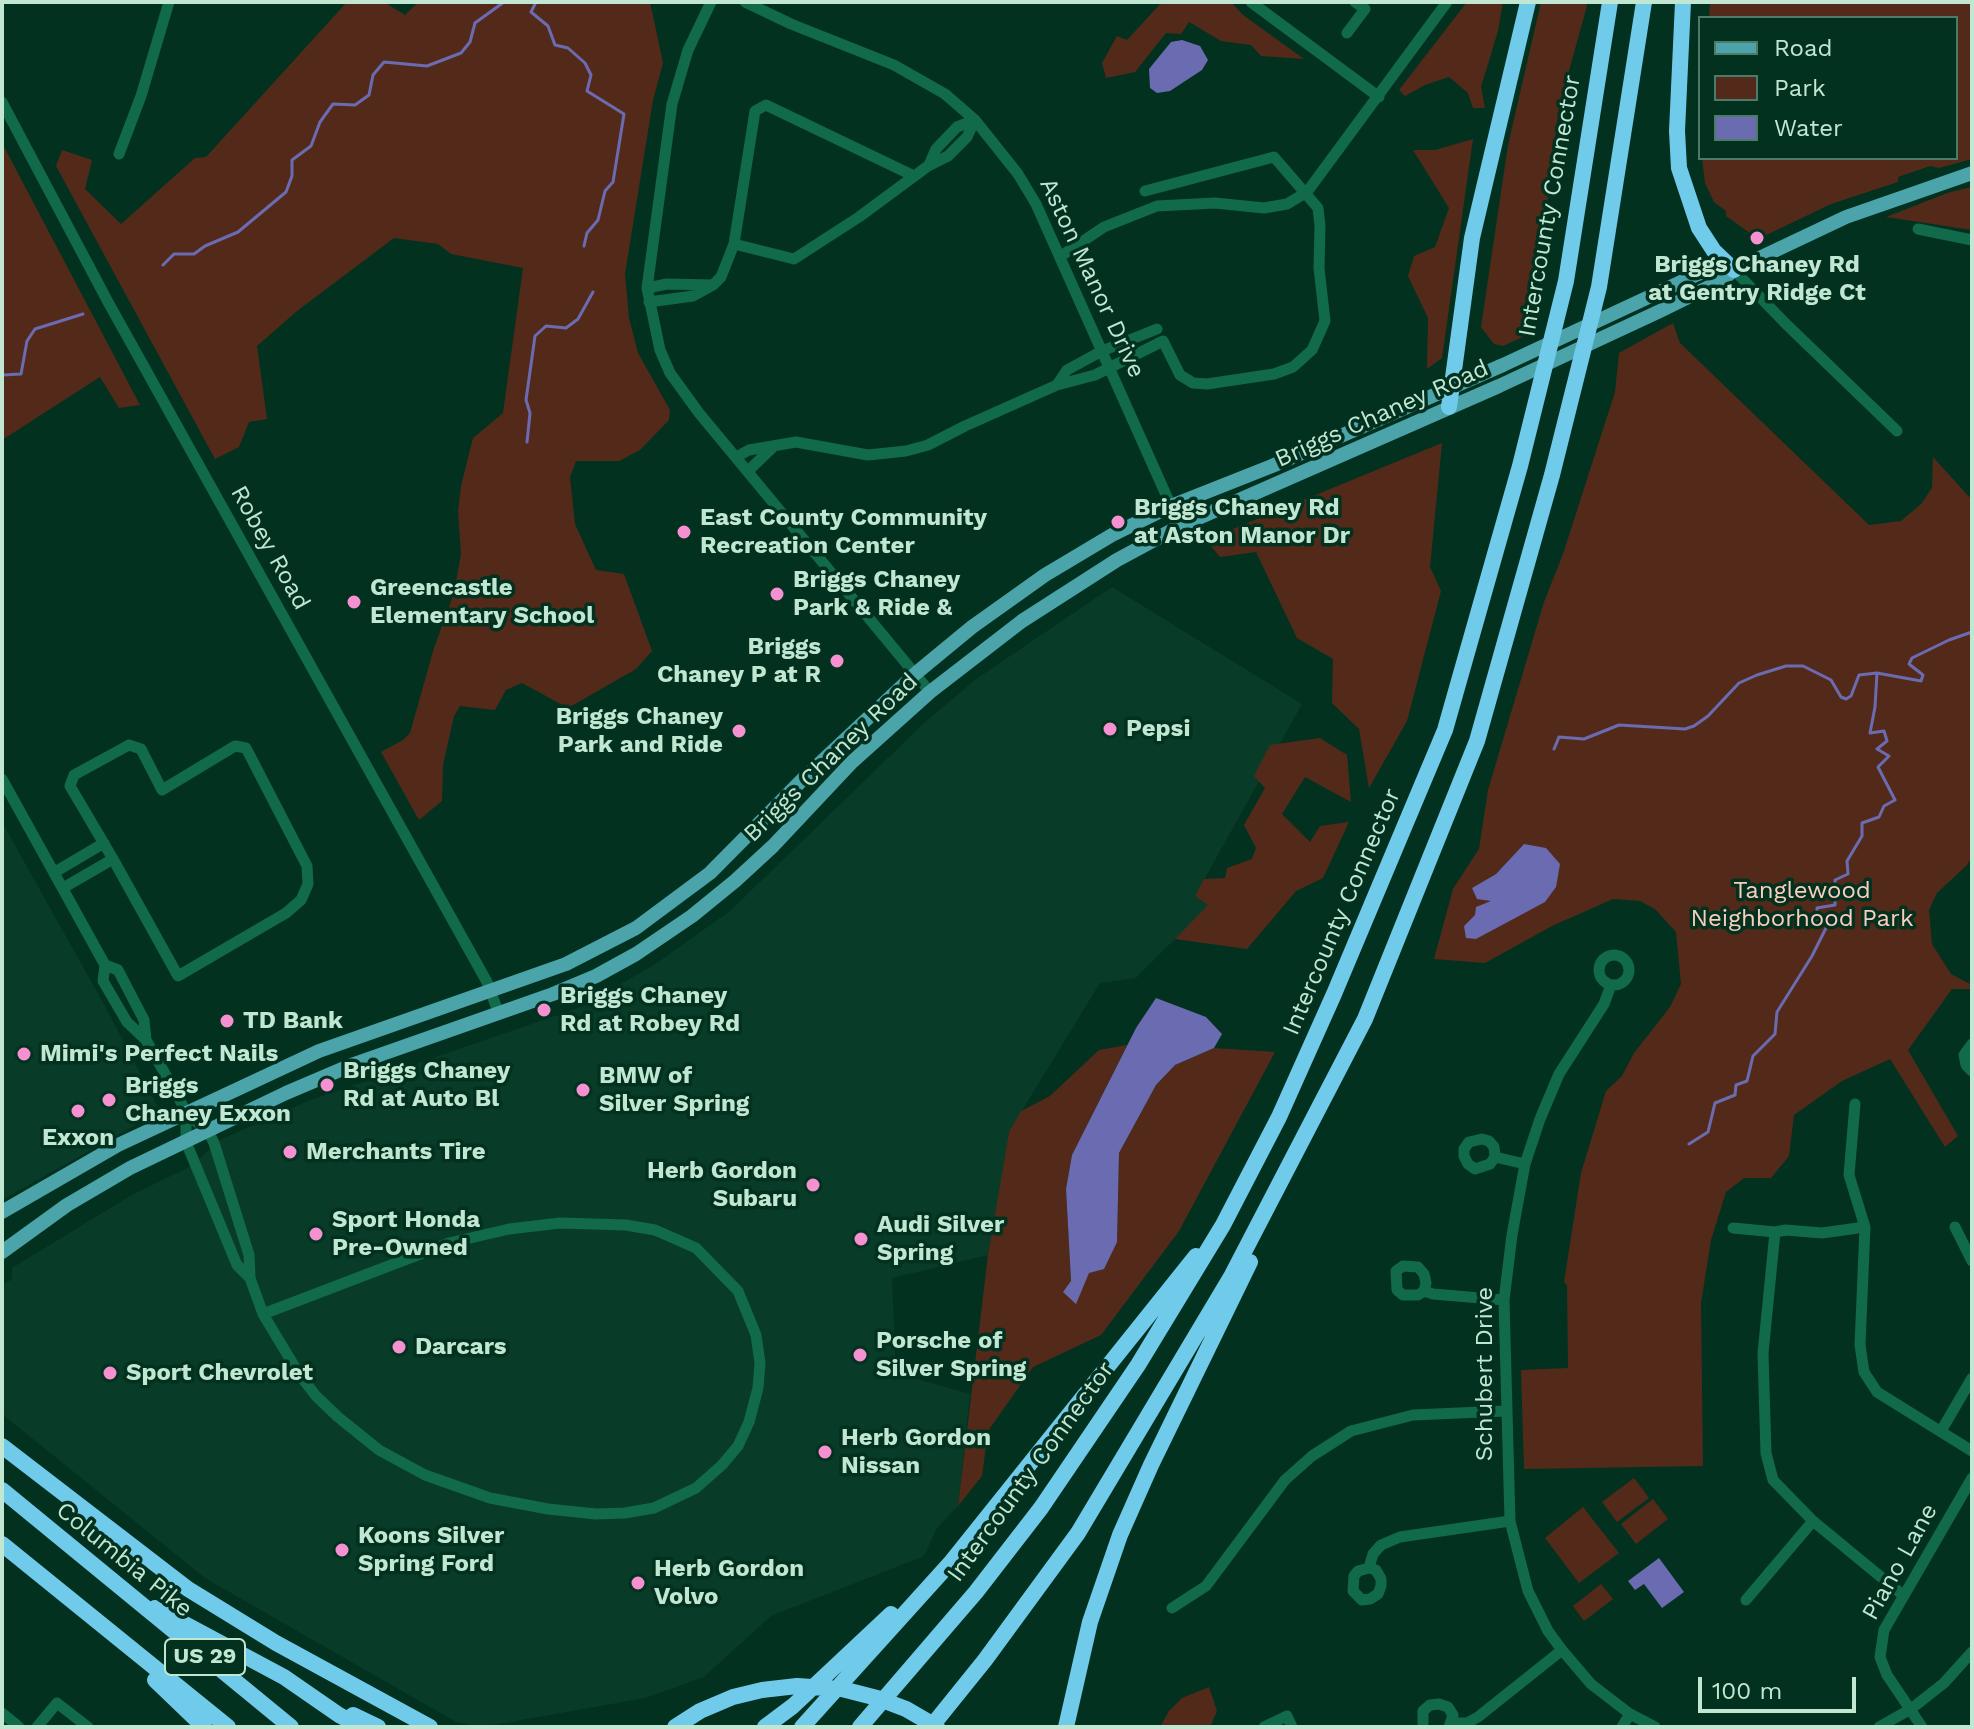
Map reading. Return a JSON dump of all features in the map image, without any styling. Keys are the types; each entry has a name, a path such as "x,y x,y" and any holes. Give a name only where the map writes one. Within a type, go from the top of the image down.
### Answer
{"highway":[{"path":"1449,407 1472,238 1528,2"},
{"name":"Intercounty Connector","path":"864,1722 976,1592 1041,1508 1138,1365 1223,1225 1279,1117 1322,1021 1445,730 1520,466 1566,281 1610,2"},
{"path":"675,1727 700,1711 733,1697 797,1686 842,1689 877,1698 906,1709 934,1727 1078,1533 1232,1275 1309,1132 1365,1019 1477,741 1552,475 1599,287 1644,2"},
{"path":"1683,2 1677,131 1679,168 1699,228 1714,251 1734,270"},
{"path":"1066,1727 1090,1622 1120,1535 1239,1287 1309,1132"},
{"path":"802,1727 952,1561 971,1533 1223,1225"},
{"path":"2,1443 188,1589 276,1643 430,1727"},
{"name":"Columbia Pike","path":"2,1490 291,1727"},
{"path":"765,1727 836,1666 971,1533"},
{"name":"US 29","path":"2,1544 228,1727"},
{"path":"118,1587 284,1677 361,1727"},
{"path":"79,1606 204,1727"},
{"path":"323,1702 378,1727"}],"main road":[{"name":"Briggs Chaney Road","path":"2,1252 67,1205 130,1168 208,1131 354,1064 499,1014 596,976 636,954 692,916 773,846 852,762 982,650 1070,588 1180,526 1620,330 1721,281 1734,270 1846,217 1972,173"},
{"name":"Briggs Chaney Road","path":"2,1212 118,1145 319,1051 566,964 636,928 710,873 804,778 915,674 972,627 1045,575 1112,535 1171,506 1272,466 1503,365 1698,274 1717,268 1734,270"}],"street":[{"path":"119,154 141,96 169,2"},
{"path":"711,2 688,50 672,104 647,288 660,350 670,373 699,413 930,692"},
{"name":"Aston Manor Drive","path":"745,2 894,65 945,94 975,120 1018,174 1061,256 1180,526"},
{"path":"1251,2 1379,97"},
{"path":"1061,256 1104,227 1157,206 1215,203 1264,208 1287,204 1307,192 1447,2"},
{"path":"1347,33 1363,4"},
{"name":"Robey Road","path":"2,102 115,315 492,991 499,1014"},
{"path":"649,302 693,296 721,277 734,244 755,111 766,105 914,176"},
{"path":"734,244 794,259 859,217 928,166 936,149 957,127 975,120"},
{"path":"736,457 749,450 796,442 868,455 906,451 928,445 1057,385 1095,375 1163,341 1180,375 1193,383 1207,384 1274,374 1293,367 1312,350 1325,321 1319,268 1318,208 1274,157 1145,191"},
{"path":"1918,229 1972,240"},
{"path":"1734,270 1897,431"},
{"path":"647,288 667,284 713,285"},
{"path":"1057,385 1067,370 1102,351 1157,329"},
{"path":"748,471 773,447"},
{"path":"129,745 141,749 162,790 235,746 246,748 307,866 308,884 301,900 286,913 178,976 113,859 70,786 74,775 129,745"},
{"path":"2,779 105,965 103,981 127,1022 146,1040 186,1114 208,1131 249,1255 250,1278 263,1314 299,1374 338,1417 379,1450 453,1486 490,1498 548,1509 596,1514 625,1513 654,1508 696,1488 722,1465 738,1446 749,1422 758,1388 760,1363 756,1335 738,1291 696,1248 655,1230 626,1225 560,1223 509,1229 449,1243 263,1314"},
{"path":"55,872 104,843"},
{"path":"63,888 113,859"},
{"name":"Schubert Drive","path":"1611,985 1604,1004 1559,1074 1525,1164 1504,1300 1510,1521 1528,1591 1548,1631 1591,1684 1630,1714 1655,1727"},
{"path":"1972,1044 1964,1055 1966,1065 1972,1071"},
{"path":"1855,1104 1849,1175 1865,1227 1860,1345 1864,1372 1877,1392 1972,1451"},
{"path":"186,1114 186,1142 237,1265 250,1278"},
{"path":"1495,1157 1525,1164"},
{"path":"1733,1228 1822,1233 1865,1227"},
{"path":"1955,1227 1972,1261"},
{"path":"1775,1232 1763,1353 1766,1453 1773,1480 1813,1521 1904,1596"},
{"path":"1424,1291 1504,1300"},
{"path":"1941,1431 1972,1378"},
{"path":"1172,1608 1206,1586 1285,1480 1312,1456 1351,1431 1413,1415 1505,1411"},
{"name":"Piano Lane","path":"1922,1727 1887,1675 1880,1657 1884,1630 1972,1478"},
{"path":"1369,1568 1373,1554 1381,1545 1400,1537 1510,1521"},
{"path":"1746,1600 1813,1521"},
{"path":"1423,1727 1423,1711 1430,1705 1448,1707 1453,1715 1450,1725 1467,1723 1478,1717 1562,1650"},
{"path":"1879,1727 1911,1709 1944,1683 1972,1652"},
{"path":"37,1727 57,1703 88,1727"},
{"path":"2,1713 19,1727"},
{"path":"1622,1727 1630,1714"},
{"path":"1264,1727 1287,1716 1292,1727"}],"shaded area":[{"path":"1112,587 1302,704 1195,896 1209,905 1136,978 1100,983 1009,1132 988,1255 892,1278 896,1373 970,1394 958,1506 937,1528 924,1556 771,1616 704,1677 645,1698 482,1727 456,1722 205,1578 2,1414 2,1285 12,1279 12,1268 130,1196 189,1167 222,1139 308,1101 581,1007 657,963 730,911 923,724 976,679"},
{"path":"2,822 160,1111 2,1200"}],"green space":[{"path":"347,2 384,2 405,15 418,2 650,2 663,63 653,100 625,274 629,318 638,353 670,410 669,420 640,450 619,461 576,461 570,477 575,524 596,570 624,574 652,651 636,669 568,708 522,683 506,690 495,710 460,706 454,716 443,765 442,801 419,820 381,752 410,733 434,648 454,593 461,554 458,511 461,486 473,438 503,413 523,268 451,254 438,244 394,238 297,311 257,346 267,419 249,422 239,447 215,459 56,166 62,150 92,160 85,189 121,224 195,158 206,157"},
{"path":"1162,2 1231,2 1243,15 1304,59 1261,56 1251,45 1221,41 1189,22 1181,34 1166,33 1135,72 1106,78 1102,63 1117,36 1127,40"},
{"path":"1467,2 1503,2 1498,31 1481,87 1485,108 1473,108 1468,93 1449,77 1405,96 1399,90"},
{"path":"1541,2 1588,2 1559,107 1542,246 1525,336 1503,346 1494,344 1481,327 1508,145"},
{"path":"1710,2 1972,2 1972,159 1939,168 1930,166 1898,177 1898,182 1831,204 1758,239 1726,216 1726,211 1714,202 1705,183 1702,160 1958,160 1958,16 1709,16"},
{"path":"1473,139 1442,358 1427,369 1428,318 1408,276 1414,256 1435,247 1449,208 1413,150 1435,150"},
{"path":"2,143 140,405 119,408 100,377 2,440"},
{"path":"1972,187 1972,230 1886,217 1950,192"},
{"name":"Tanglewood Neighborhood Park","path":"1673,323 1680,343 1869,525 1901,521 1921,504 1932,488 1933,457 1972,500 1972,857 1937,893 1929,910 1932,944 1951,974 1972,985 1972,989 1952,989 1908,1050 1958,1136 1945,1147 1890,1059 1842,1081 1794,1115 1789,1156 1771,1178 1744,1178 1726,1192 1711,1240 1701,1303 1703,1466 1524,1469 1521,1370 1568,1368 1567,1285 1564,1282 1581,1173 1606,1091 1622,1076 1634,1053 1670,1007 1681,984 1676,932 1655,909 1640,901 1613,899 1552,926 1485,963 1434,959 1453,889 1479,849 1488,790 1544,602 1563,554 1615,392 1619,353","holes":["1524,844 1492,930 1476,939 1464,926 1493,901 1472,888 1496,874"]},
{"path":"1442,443 1430,567 1441,591 1407,721 1369,788 1359,729 1332,703 1333,659 1297,638 1256,552 1220,557 1206,540"},
{"path":"1320,738 1347,755 1351,802 1305,777 1282,814 1310,842 1320,826 1349,822 1323,878 1296,891 1247,949 1175,939 1208,905 1195,896 1204,879 1225,878 1227,868 1252,859 1256,848 1244,825 1265,788 1254,776 1270,745"},
{"path":"1127,1045 1072,1155 1066,1189 1071,1281 1089,1273 1117,1242 1119,1153 1156,1085 1175,1065 1214,1048 1275,1052 1179,1231 1101,1335 1033,1367 988,1431 982,1476 958,1506 988,1255 1009,1132 1021,1111 1050,1096 1099,1050"},
{"path":"1634,1478 1649,1498 1617,1522 1602,1502"},
{"path":"1653,1499 1668,1519 1636,1544 1621,1524"},
{"path":"1583,1507 1619,1553 1579,1583 1545,1538"},
{"path":"1601,1584 1613,1599 1584,1621 1573,1606"},
{"path":"1209,1687 1217,1711 1210,1727 1160,1727 1169,1711 1182,1698"}],"water":[{"path":"1182,40 1200,46 1208,60 1202,70 1170,91 1157,93 1150,88 1149,69 1171,42"},
{"path":"1524,844 1546,848 1560,864 1556,887 1545,902 1476,939 1466,938 1464,926 1475,915 1476,907 1491,901 1477,899 1472,888 1496,874"},
{"path":"1156,998 1206,1017 1222,1034 1214,1048 1175,1065 1156,1085 1119,1153 1117,1242 1104,1269 1089,1273 1076,1304 1063,1292 1071,1281 1066,1189 1072,1155 1136,1028"},
{"path":"1659,1558 1684,1592 1662,1608 1644,1584 1635,1590 1628,1581"}],"waterway":[{"path":"163,265 174,254 194,254 238,232 286,192 292,176 292,160 311,146 320,122 333,104 355,105 369,95 373,75 384,62 427,66 461,53 470,42 475,23 504,2"},
{"path":"536,2 531,12 548,26 555,45 568,48 585,63 591,75 587,91 624,114 613,182 605,191 598,220 587,233 584,246"},
{"path":"527,442 530,413 526,400 535,336 546,326 566,328 578,319 593,292"},
{"path":"2,375 21,374 27,341 35,329 83,314"},
{"path":"1554,749 1559,737 1584,739 1619,725 1685,729 1694,726 1708,716 1739,683 1786,666 1803,666 1831,680 1841,697 1846,699 1851,696 1859,675 1877,673 1921,681 1923,675 1909,664 1912,658 1972,632"},
{"path":"1689,1144 1708,1132 1715,1103 1735,1095 1736,1085 1747,1081 1753,1056 1775,1034 1777,1012 1828,924 1817,921 1817,908 1835,905 1835,880 1848,874 1847,861 1862,836 1862,823 1879,817 1884,806 1895,800 1878,767 1889,756 1877,749 1887,741 1884,731 1870,733 1877,673"}],"place":[{"name":"Briggs Chaney Rd at Gentry Ridge Ct","path":"1757,238"},
{"name":"Briggs Chaney Rd at Aston Manor Dr","path":"1118,522"},
{"name":"East County Community Recreation Center","path":"684,532"},
{"name":"Briggs Chaney Park & Ride &","path":"777,594"},
{"name":"Greencastle Elementary School","path":"354,602"},
{"name":"Briggs Chaney P at R","path":"837,661"},
{"name":"Pepsi","path":"1110,729"},
{"name":"Briggs Chaney Park and Ride","path":"739,731"},
{"name":"Briggs Chaney Rd at Robey Rd","path":"544,1010"},
{"name":"TD Bank","path":"227,1021"},
{"name":"Mimi's Perfect Nails","path":"24,1054"},
{"name":"Briggs Chaney Rd at Auto Bl","path":"327,1085"},
{"name":"BMW of Silver Spring","path":"583,1090"},
{"name":"Briggs Chaney Exxon","path":"109,1100"},
{"name":"Exxon","path":"78,1111"},
{"name":"Merchants Tire","path":"290,1152"},
{"name":"Herb Gordon Subaru","path":"813,1185"},
{"name":"Sport Honda Pre-Owned","path":"316,1234"},
{"name":"Audi Silver Spring","path":"861,1239"},
{"name":"Darcars","path":"399,1347"},
{"name":"Porsche of Silver Spring","path":"860,1355"},
{"name":"Sport Chevrolet","path":"110,1373"},
{"name":"Herb Gordon Nissan","path":"825,1452"},
{"name":"Koons Silver Spring Ford","path":"342,1550"},
{"name":"Herb Gordon Volvo","path":"638,1583"}]}
